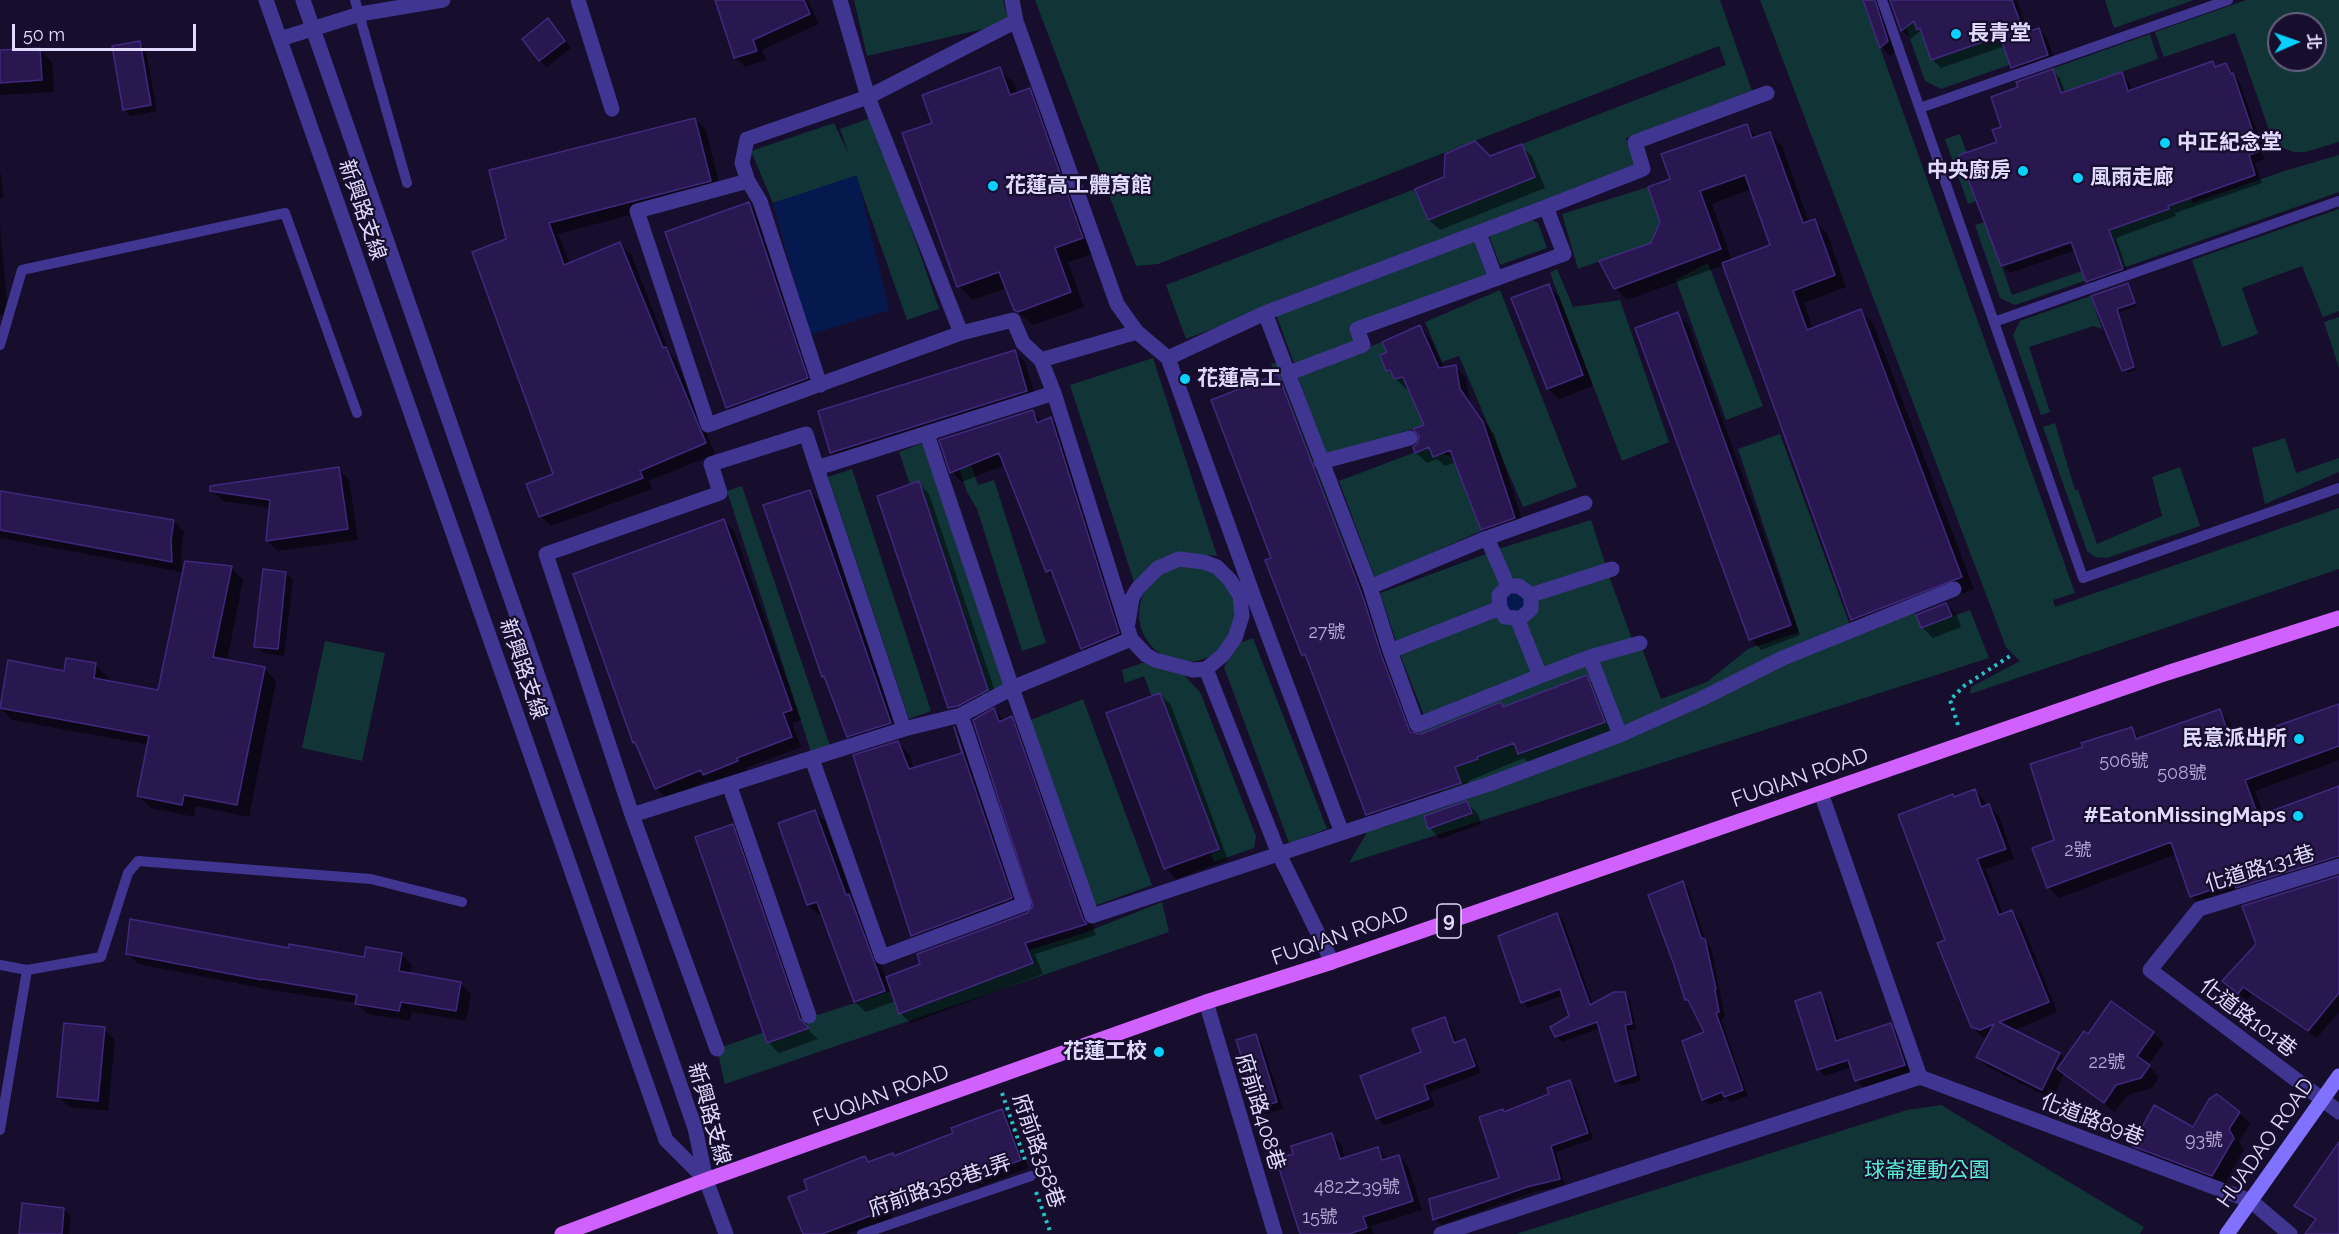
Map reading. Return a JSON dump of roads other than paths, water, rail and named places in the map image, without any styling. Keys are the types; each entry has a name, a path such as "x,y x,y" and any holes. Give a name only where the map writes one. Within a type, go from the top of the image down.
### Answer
{"main road":[{"name":"FUQIAN ROAD","path":"562,1234 706,1180 1206,1002 1332,962 2167,673 2339,618"}],"street":[{"name":"新興路支線","path":"266,0 666,1140 706,1180"},
{"name":"新興路支線","path":"303,0 695,1128 706,1180"},
{"path":"280,39 358,7 443,0"},
{"path":"578,0 612,109"},
{"path":"840,0 868,97 961,333"},
{"path":"1012,0 1017,21 1117,304 1137,332 1168,358 1246,594 1342,833"},
{"path":"820,385 760,201 748,181 742,163 747,139 868,97 1017,21"},
{"path":"1168,358 1265,313 1643,169 1635,142 1767,93"},
{"path":"748,181 636,211 708,425 961,333 1013,320 1023,343 1041,360 1054,393 1129,633 1146,655 1155,660 1193,670 1206,669 1223,655 1235,638 1246,594"},
{"path":"1289,373 1363,345 1357,329 1564,254 1546,207"},
{"path":"1479,233 1496,279"},
{"path":"1265,313 1370,587 1417,725 1590,657 1640,644"},
{"path":"1041,360 1137,332"},
{"path":"817,468 1054,393"},
{"path":"717,1049 632,815 546,554 720,494 711,464 806,434 904,729"},
{"path":"927,434 1012,688 1092,916 1492,783 1620,735 1701,699 1783,658 1954,589"},
{"path":"1322,462 1410,438"},
{"path":"1370,587 1487,538 1585,503"},
{"path":"1487,538 1508,586"},
{"path":"1129,633 1132,598 1138,588 1158,568 1179,559 1204,562 1217,567 1246,594"},
{"path":"1531,595 1612,569"},
{"path":"1508,586 1519,586 1531,595 1531,609 1521,618 1505,616 1500,609 1499,595 1508,586"},
{"path":"1390,651 1500,609"},
{"path":"1517,618 1540,676"},
{"path":"632,815 904,729 961,715 1012,688 1129,633"},
{"path":"1590,657 1620,735"},
{"path":"1206,669 1279,854 1332,962"},
{"path":"812,759 882,957 1024,904 961,715"},
{"path":"729,784 809,1016"},
{"path":"1441,1234 1920,1077 1821,793"},
{"name":"化道路131巷","path":"2150,970 2199,909 2339,866"},
{"name":"化道路101巷","path":"2150,970 2339,1113"},
{"name":"府前路408巷","path":"1206,1002 1275,1234"},
{"name":"HUADAO ROAD","path":"2227,1234 2339,1076"},
{"name":"化道路89巷","path":"1920,1077 2251,1201 2290,1234"},
{"path":"706,1180 726,1234"}],"lane":[{"path":"1882,0 2083,578 2339,488"},
{"path":"1920,108 2228,0"},
{"path":"358,7 407,183"},
{"path":"1994,322 2339,201"},
{"path":"0,345 22,270 285,213 357,413"},
{"path":"0,965 27,970 101,957 128,873 138,861 371,879 462,902"},
{"path":"0,1130 4,1086 27,970"},
{"name":"府前路358巷1弄","path":"862,1234 1031,1176"}],"place":[{"name":"長青堂","path":"1956,34"},
{"name":"中正紀念堂","path":"2165,143"},
{"name":"中央廚房","path":"2023,171"},
{"name":"風雨走廊","path":"2078,178"},
{"name":"花蓮高工體育館","path":"993,186"},
{"name":"花蓮高工","path":"1185,379"},
{"name":"民意派出所","path":"2299,739"},
{"name":"#EatonMissingMaps","path":"2298,816"},
{"name":"花蓮工校","path":"1159,1052"}],"park label":[{"name":"球崙運動公園","path":"1927,1171"}]}
